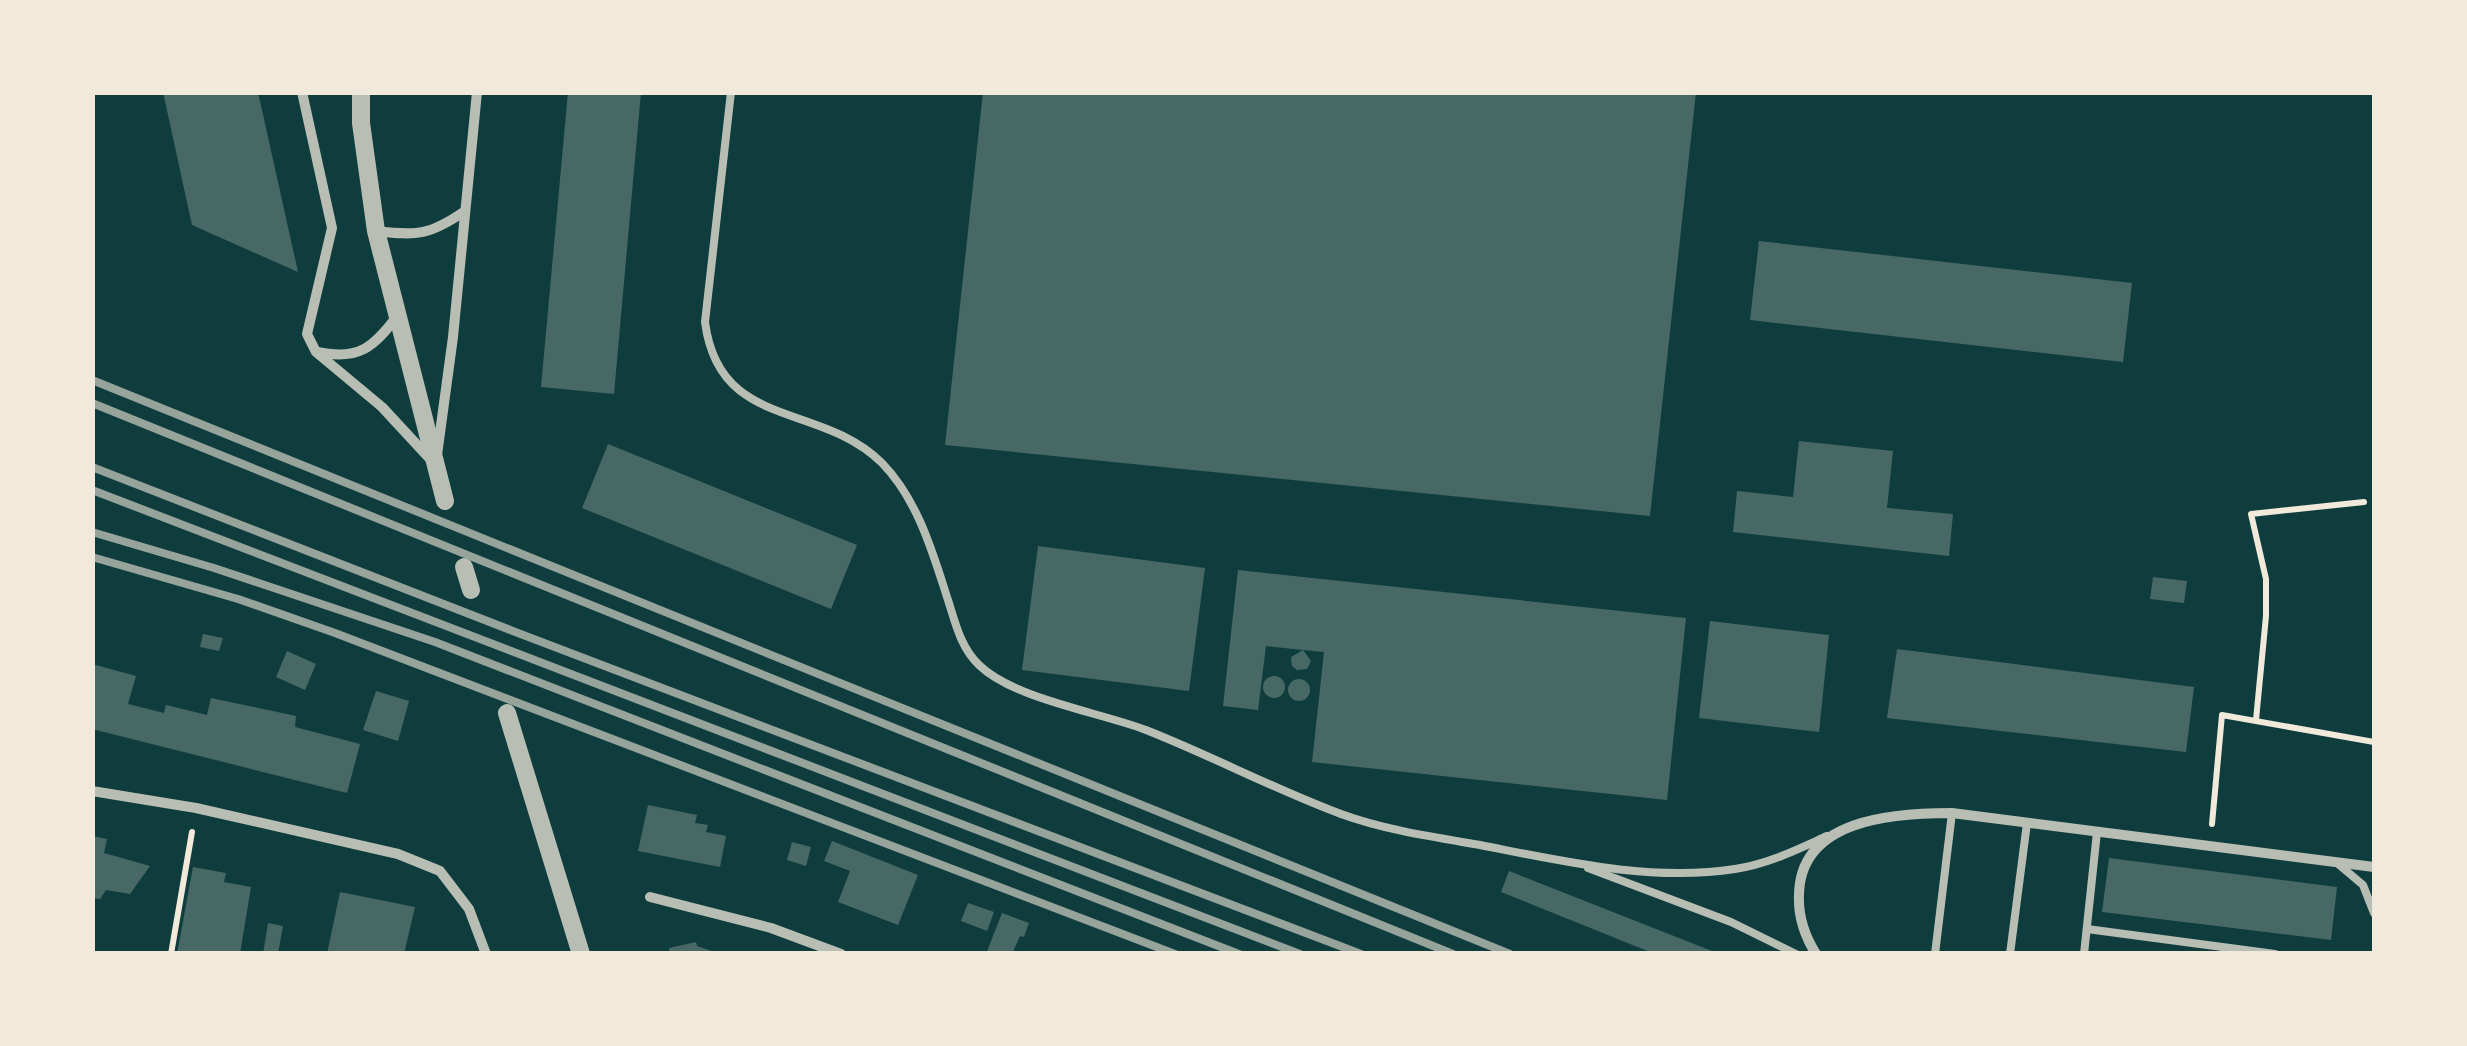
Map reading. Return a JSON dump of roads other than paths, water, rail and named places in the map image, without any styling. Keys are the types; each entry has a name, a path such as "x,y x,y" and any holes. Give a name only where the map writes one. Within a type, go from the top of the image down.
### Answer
{"street":[{"path":"302,92 332,228 307,334 316,352 382,407 436,466"},
{"path":"361,92 361,123 376,230 445,500"},
{"path":"436,466 454,337 477,92"},
{"path":"376,230 422,234 438,230 465,211"},
{"path":"316,352 350,356 360,352 379,340 398,315"},
{"path":"464,567 471,590"},
{"path":"507,713 581,954"},
{"path":"92,790 196,808 398,854 440,872 470,909 486,954"},
{"path":"1816,954 1804,930 1798,889 1809,854 1826,836 1860,824 1952,814 2374,867"},
{"path":"650,897 771,928 841,954"}],"lane":[{"path":"731,92 704,322 718,370 736,389 761,404 848,438 884,466 915,510 960,636 969,655 982,668 1023,690 1148,731 1343,815 1393,829 1574,863 1702,873 1775,860 1826,836"},
{"path":"1935,954 1952,814"},
{"path":"2010,954 2027,823"},
{"path":"2084,954 2097,832"},
{"path":"1574,863 1731,922 1796,954"},
{"path":"2337,863 2362,885 2374,913"},
{"path":"2087,929 2274,954"}],"railway":[{"path":"92,380 1510,954"},
{"path":"92,403 1453,954"},
{"path":"92,467 1361,954"},
{"path":"92,490 1300,954"},
{"path":"92,532 435,642 1239,954"},
{"path":"92,557 238,599 335,633 1175,954"}]}
